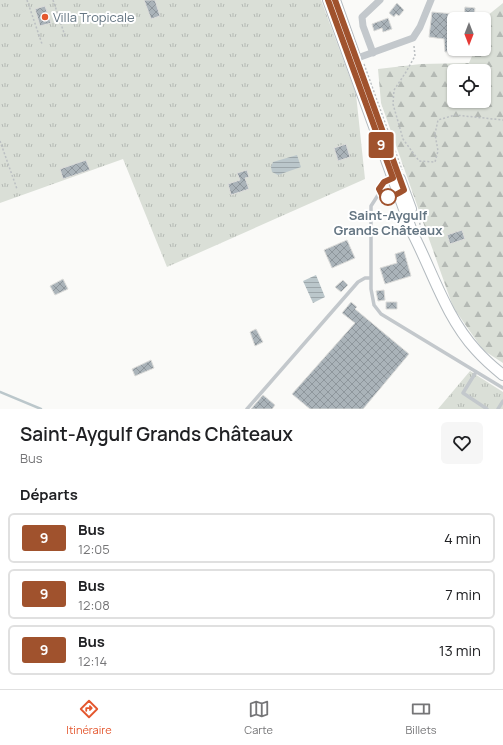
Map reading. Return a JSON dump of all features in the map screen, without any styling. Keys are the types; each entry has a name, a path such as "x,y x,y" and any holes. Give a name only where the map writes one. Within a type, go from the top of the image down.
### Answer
{"main road":[{"path":"328,0 398,177 413,234 438,288 452,315 475,349 503,375"},
{"path":"335,0 353,60"},
{"path":"401,192 419,232 426,260"}],"street":[{"path":"373,53 363,26 362,17 380,0"},
{"path":"353,60 413,38 420,27 431,0"}],"lane":[{"path":"398,177 384,182 379,189 380,192 371,206 371,289 374,305 381,314 503,388"},
{"path":"380,192 382,195 388,197 401,192"},
{"path":"248,409 358,282 365,278 371,278"},
{"path":"476,372 463,393 487,409"},
{"path":"498,409 503,401"}],"path":[{"path":"27,0 42,44"},
{"path":"53,0 65,36"},
{"path":"413,38 415,56 394,90 393,104 403,139 419,161 435,162 438,151 435,134 438,120 455,115 503,120"},
{"path":"365,69 398,177"},
{"path":"0,141 17,189"},
{"path":"417,212 422,228 419,232"}],"green space":[{"path":"0,0 321,0 356,94 365,179 167,267 123,159 0,203"},
{"path":"503,3 503,363 483,350 453,307 381,103 378,69 421,64 469,63 472,56 491,56 491,13"},
{"path":"470,371 503,392 503,409 438,409"}],"shaded area":[{"path":"297,155 301,167 278,175 272,172 271,167 273,162"},
{"path":"316,275 325,297 313,303 303,281"}],"building":[{"path":"144,0 155,0 160,16 151,19"},
{"path":"397,3 404,10 399,16 396,14 394,17 389,13"},
{"name":"Villa Tropicale","path":"45,6 51,23 40,26 35,9"},
{"path":"465,7 475,8 475,12 464,12"},
{"path":"432,12 447,13 447,52 445,52 444,39 429,37"},
{"path":"388,18 392,29 383,32 382,28 374,31 372,24"},
{"path":"346,144 350,157 338,161 334,148"},
{"path":"86,160 90,170 63,179 60,169"},
{"path":"247,170 249,177 245,178 249,189 231,195 228,184 240,180 237,173"},
{"path":"462,230 465,239 450,244 447,235"},
{"path":"347,240 355,258 332,268 324,250"},
{"path":"404,251 411,276 385,284 380,268 397,263 395,254"},
{"path":"63,279 68,289 55,295 50,286"},
{"path":"343,280 348,285 341,292 335,287"},
{"path":"384,290 385,300 378,301 376,291"},
{"path":"351,302 357,307 355,309 409,354 363,409 310,409 292,394 355,323 342,313"},
{"path":"386,302 397,302 397,309 386,309"},
{"path":"256,329 263,342 255,346 250,332"},
{"path":"151,360 154,368 135,376 132,369"},
{"path":"263,395 275,405 272,409 251,409"}],"waterway":[{"path":"0,392 41,409"}],"bus line":[{"name":"9","path":"328,0 393,178 384,182 379,189 382,195 388,197 395,196 404,190 335,0"}],"place":[{"name":"Villa Tropicale","path":"45,17"},
{"name":"Saint-Aygulf Grands Châteaux","path":"388,197"}]}
